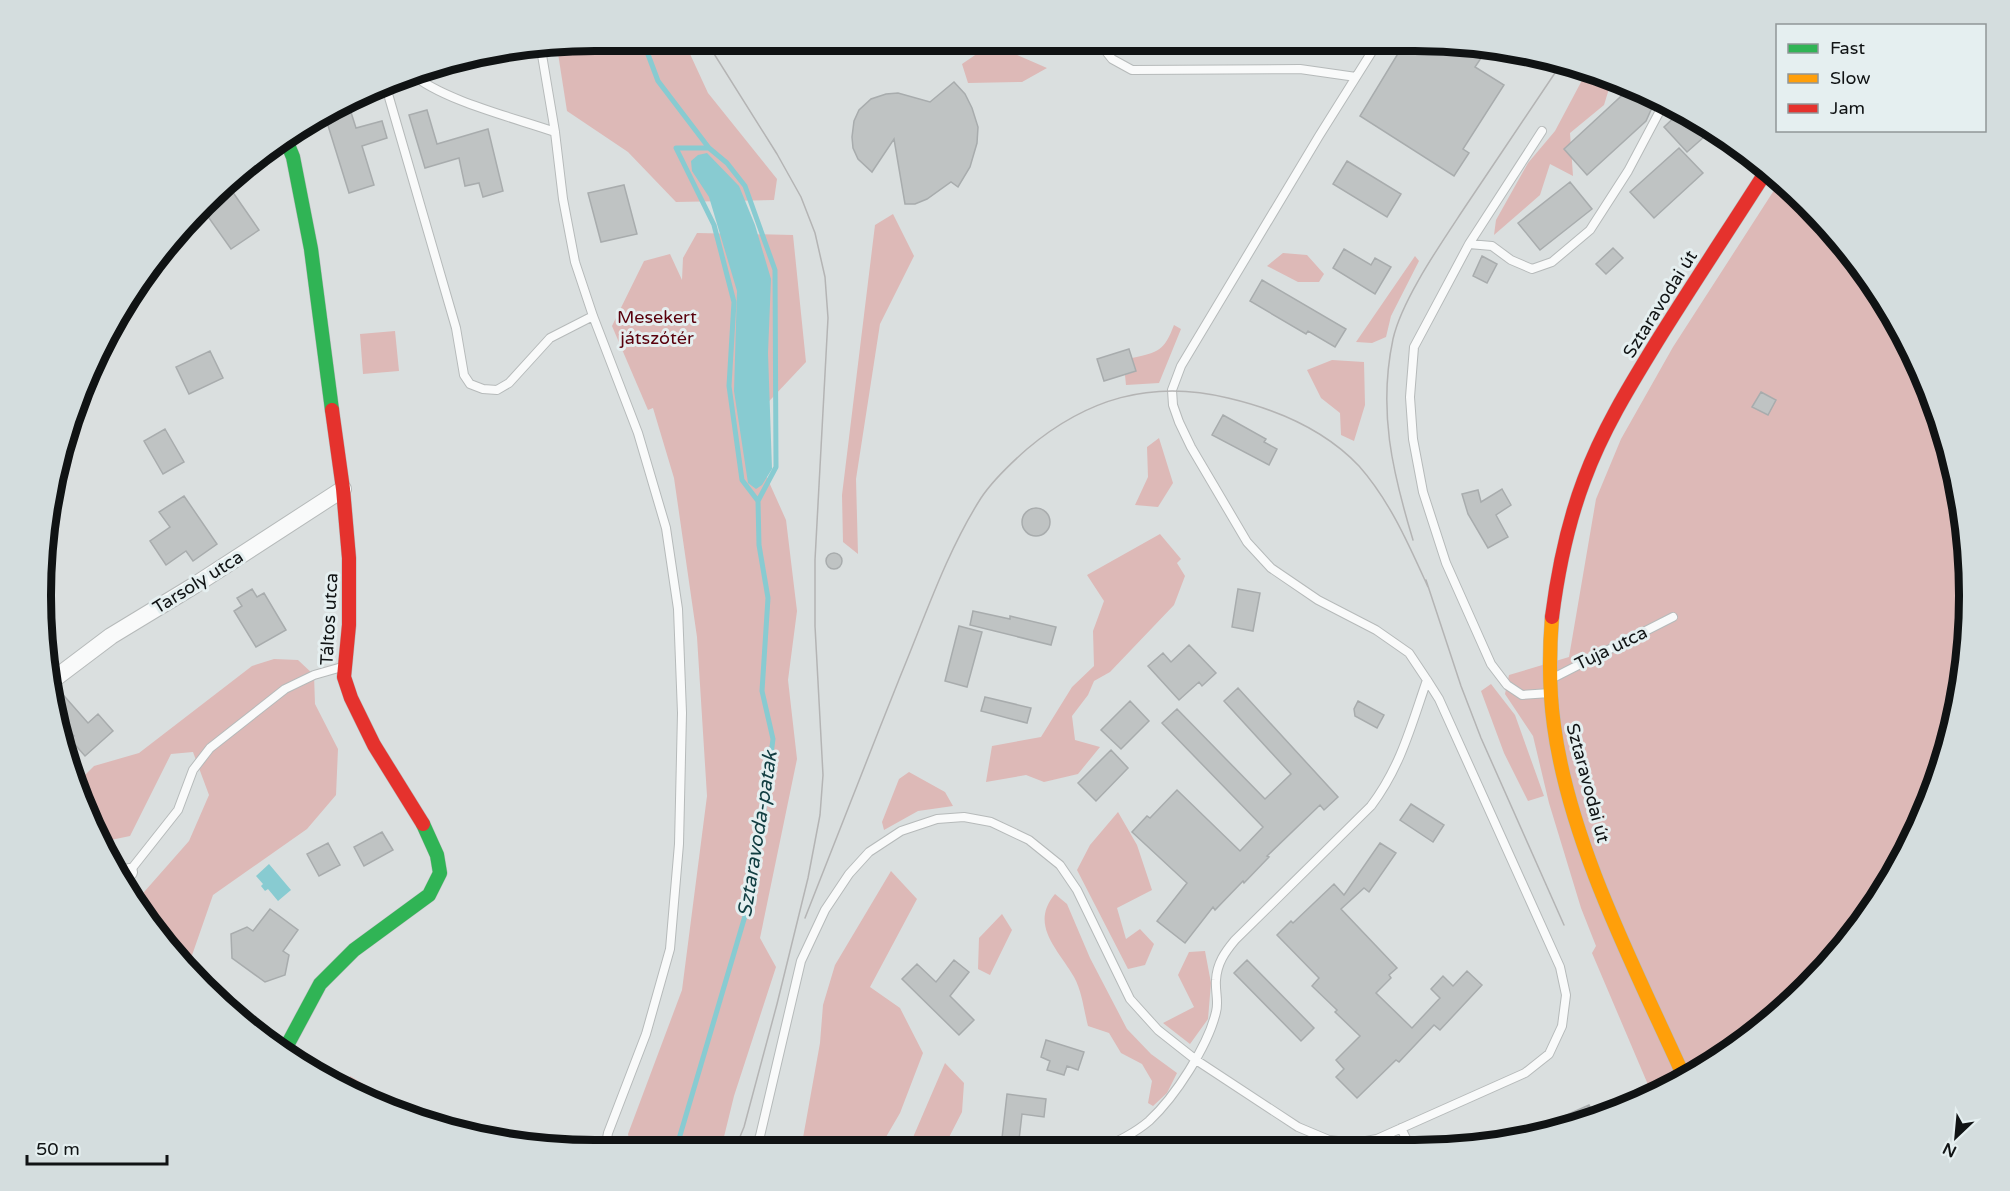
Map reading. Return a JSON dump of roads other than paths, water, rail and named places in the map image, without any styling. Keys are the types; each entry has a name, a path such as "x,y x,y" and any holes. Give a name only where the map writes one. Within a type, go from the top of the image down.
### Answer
{"street":[{"name":"Táltos utca","path":"288,1044 320,984 354,950 429,895 440,873 437,855 420,818 374,745 344,678 349,625 349,558 344,489 311,249 293,157 289,146"},
{"name":"Sztaravodai út","path":"1681,1070 1609,907 1573,808 1554,728 1551,686 1552,616 1560,560 1576,496 1599,443 1626,392 1763,177"},
{"name":"Tarsoly utca","path":"57,675 111,636 344,489"}],"lane":[{"path":"1106,51 1112,59 1132,70 1300,69 1356,77"},
{"path":"1368,1140 1401,1128 1525,1073 1549,1054 1562,1026 1566,995 1560,967 1438,699 1427,680 1409,654 1376,630 1318,600 1271,568 1247,542 1191,447 1173,405 1172,390 1181,366 1372,51"},
{"path":"542,54 555,132 563,199 575,262 638,433 666,528 678,609 682,714 679,844 670,949 646,1034 607,1140"},
{"path":"419,80 448,95 555,132"},
{"path":"387,92 456,328 464,375 470,384 483,389 497,390 509,383 550,338 593,316"},
{"path":"1469,244 1492,246 1511,260 1532,269 1552,262 1590,230 1628,171 1660,110"},
{"path":"1542,131 1469,244 1414,347 1410,397 1413,439 1422,492 1446,563 1491,664 1507,685 1522,695 1551,686"},
{"name":"Tuja utca","path":"1551,686 1673,617"},
{"path":"127,873 178,810 193,770 210,748 285,689 314,675 345,666"},
{"path":"1120,1140 1148,1122 1165,1103 1196,1060 1211,1033 1217,1008 1216,979 1222,956 1235,939 1377,799 1387,785 1399,762 1427,680"},
{"path":"758,1140 801,961 825,910 849,874 868,852 901,831 937,819 964,817 991,822 1029,840 1060,865 1077,890 1130,999 1158,1030 1196,1060 1298,1127 1329,1140"},
{"path":"1401,1128 1407,1140"}],"water":[{"path":"707,153 739,186 755,225 771,279 768,353 772,469 762,485 756,489 748,483 734,391 737,291 709,197 692,171 691,161 698,155"},
{"path":"269,864 291,890 278,901 268,889 265,891 261,886 263,884 256,876"}],"waterway":[{"name":"Sztaravoda-patak","path":"647,51 658,81 709,148 676,148 714,225 734,302 729,386 742,480 758,501 759,545 768,598 762,691 773,739 763,817 745,916 679,1140"},
{"path":"709,148 727,163 745,186 775,270 776,467 758,501"}],"tram line":[{"path":"712,51 777,154 801,197 815,233 825,277 828,318 815,560 815,626 823,775 820,815 808,878 777,1004 739,1140"},
{"path":"1413,540 1393,465 1387,416 1389,365 1393,339 1405,306 1434,254 1557,70"},
{"path":"805,918 937,586 968,519 986,491 1008,466 1049,432 1072,417 1121,398 1172,391 1228,398 1264,408 1298,423 1331,442 1359,466 1380,494 1398,524 1428,587"},
{"path":"1426,580 1481,738 1564,925"}],"park label":[{"name":"Mesekert játszótér","path":"657,327"}]}
